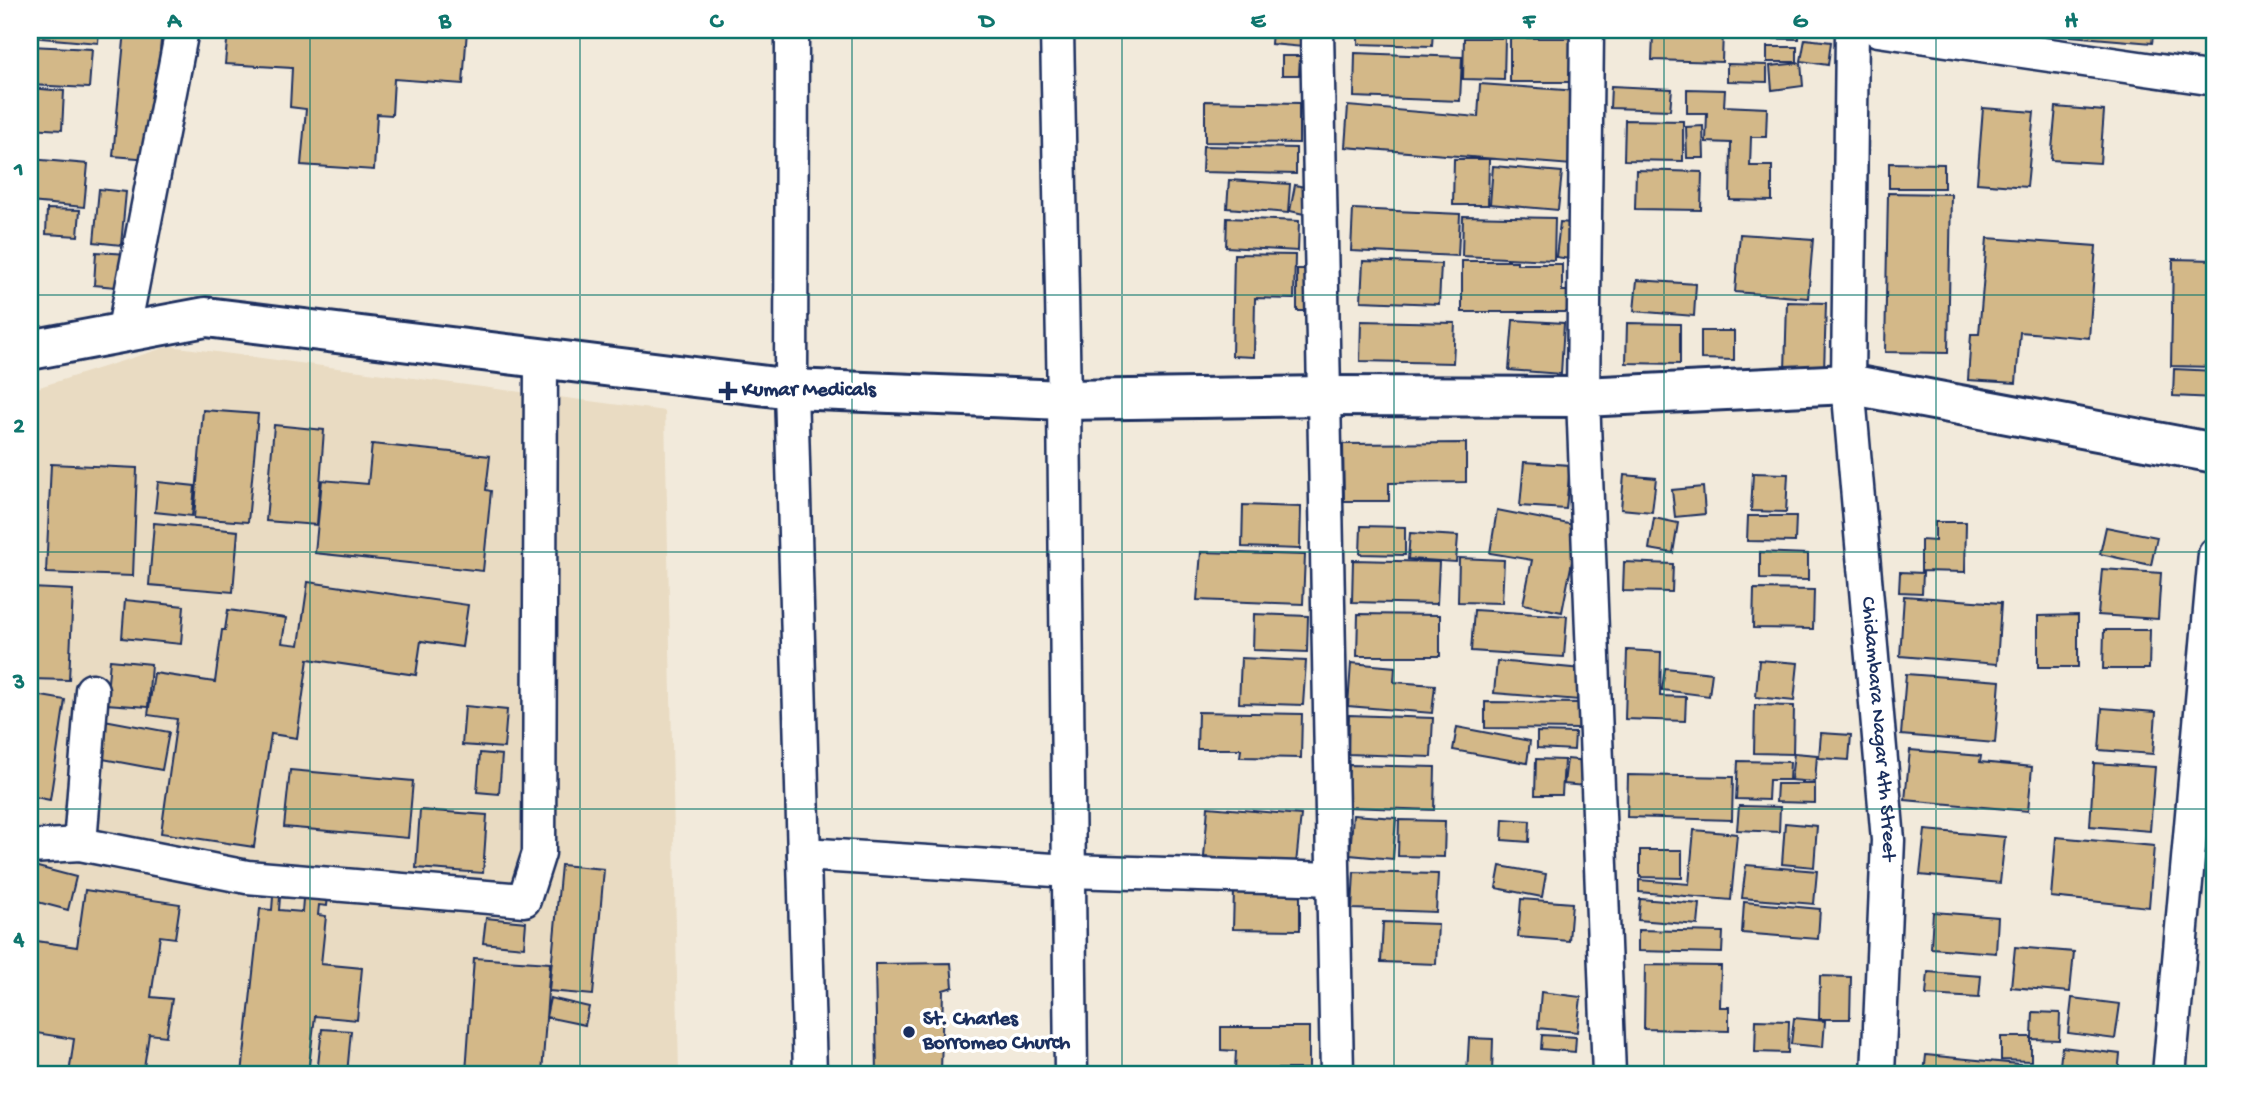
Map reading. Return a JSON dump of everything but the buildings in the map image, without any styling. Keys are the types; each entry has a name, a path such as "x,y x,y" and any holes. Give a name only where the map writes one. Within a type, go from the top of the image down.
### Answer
{"street":[{"path":"123,334 181,30"},
{"path":"792,30 791,389 810,1074"},
{"path":"1057,30 1071,1074"},
{"path":"1317,30 1337,1074"},
{"path":"1587,30 1583,397 1609,1074"},
{"name":"Chidambara Nagar 4th Street","path":"1852,30 1848,384 1888,840 1878,1074"},
{"path":"1878,30 2215,79"},
{"path":"30,350 206,317 791,389 1064,400 1324,396 1583,397 1848,384 2215,453"},
{"path":"30,847 80,844 247,877 524,900 539,853 541,359"},
{"path":"2169,1074 2215,554"},
{"path":"80,844 92,690"},
{"path":"804,854 1069,871 1333,879"}],"shaded area":[{"path":"170,346 665,411 679,1074 30,1074 30,390"}],"place":[{"name":"Kumar Medicals","path":"728,391"},
{"name":"St. Charles Borromeo Church","path":"909,1032"}]}
